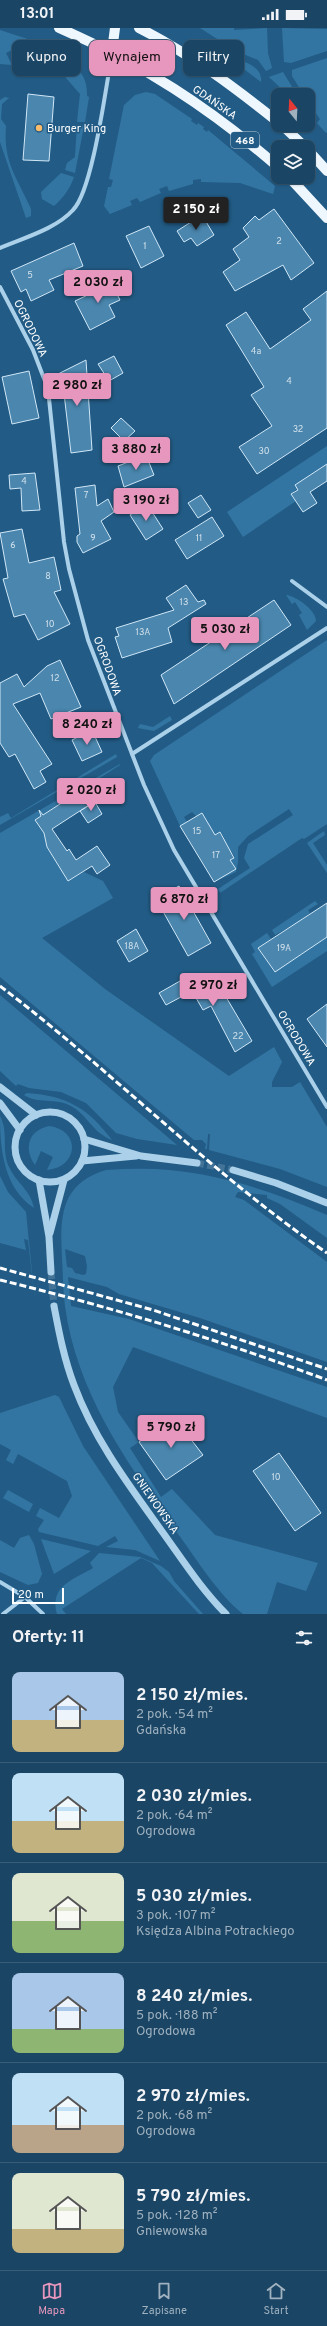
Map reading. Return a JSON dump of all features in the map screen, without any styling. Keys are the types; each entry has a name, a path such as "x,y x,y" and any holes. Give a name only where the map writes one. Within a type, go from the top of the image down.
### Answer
{"main road":[{"name":"468","path":"59,28 89,41"},
{"path":"113,40 114,28"},
{"name":"GDAŃSKA","path":"139,28 159,38 231,85 271,116"},
{"name":"GDAŃSKA","path":"156,76 212,113 271,161"},
{"path":"289,132 298,140"},
{"path":"315,158 327,171"},
{"path":"295,184 327,218"}],"street":[{"path":"0,248 61,219 78,204 88,179 107,76"},
{"name":"OGRODOWA","path":"0,287 33,350 48,388 64,542 69,569 88,640 132,754 152,804 174,850 327,1107"},
{"path":"292,581 327,608"},
{"path":"132,754 327,628"},
{"path":"0,1086 36,1115"},
{"path":"0,1103 20,1130"},
{"path":"48,1112 66,1116 79,1128 84,1139 85,1150 82,1161 75,1172 64,1180 51,1182 39,1180 28,1174 18,1160 16,1142 20,1130 26,1121 36,1115 48,1112"},
{"path":"84,1139 141,1156 197,1163"},
{"path":"82,1161 141,1156"},
{"path":"233,1170 276,1183 327,1203"},
{"path":"39,1180 49,1237 51,1272"},
{"path":"49,1237 64,1180"},
{"name":"GNIEWOWSKA","path":"54,1306 68,1367 82,1404 99,1438 123,1477 176,1551 212,1600 226,1614"},
{"path":"0,1582 24,1597 43,1614"},
{"path":"4,1614 24,1597"}],"shaded area":[{"path":"200,28 234,28 234,30 267,28 268,53 272,68 266,71 258,60 244,54 244,40 219,40"},
{"path":"282,28 327,29 327,51 291,63 284,62"},
{"path":"0,30 31,40 12,40 12,50 6,53 12,65 0,64"},
{"path":"327,58 326,133 317,123 320,119 315,112 315,88 300,88 292,76 292,70"},
{"path":"244,62 255,67 261,76 261,82 244,69"},
{"path":"283,72 293,88 281,88 269,77"},
{"path":"81,74 85,81 87,96 89,97 85,122 77,122 80,94 64,76 81,76"},
{"path":"146,92 155,94 192,119 191,121 204,127 203,129 207,132 208,130 275,186 273,194 240,183 201,182 201,179 193,180 193,184 169,191 167,186 159,189 161,193 140,202 137,198 130,201 132,205 110,214 104,206 108,187 111,187 113,180 109,179 124,105 135,95"},
{"path":"5,97 9,98 2,104 1,119 6,126 7,150 12,169 31,209 31,216 26,218 0,142 0,100"},
{"path":"77,125 84,126 75,173 65,170 67,163 75,157"},
{"path":"61,173 74,177 66,193 54,206 42,199 41,192"},
{"path":"327,446 327,464 291,494 296,501 243,537 227,512"},
{"path":"286,595 305,604 313,612 316,621 307,630 299,615 302,613 295,602 292,604"},
{"path":"327,640 327,824 304,839 302,838 220,893 218,889 250,868 244,858 248,844 293,815 289,809 248,836 238,847 236,872 214,882 236,869 230,860 235,857 231,851 226,853 219,841 224,838 221,832 215,835 192,812 184,817 187,822 180,826 150,761 154,755"},
{"path":"170,716 172,720 154,731 138,728 140,724 153,727"},
{"path":"116,754 117,757 0,825 0,817 8,813 11,818"},
{"path":"120,764 35,820 44,833 47,847 68,881 84,872 103,881 113,898 42,938 105,989 229,1076 274,1047 282,1062 272,1082 272,1087 292,1087 300,1082 327,1127 327,1187 280,1169 209,1150 210,1134 208,1134 207,1149 205,1149 206,1144 202,1140 194,1140 0,977 0,833"},
{"path":"324,831 325,835 313,843 327,865 327,873 307,843"},
{"path":"315,901 318,904 308,910 310,913 302,919 318,943 327,937 327,951 272,987 252,954 255,952 251,944 267,933 271,939 258,948 274,972 310,949 293,925 275,935 272,930"},
{"path":"0,995 177,1145 137,1139 116,1133 86,1103 61,1092 29,1088 18,1084 16,1086 0,1071"},
{"path":"27,1093 54,1097 76,1106 94,1120 112,1140 105,1137 94,1128 81,1113 69,1105 29,1098 24,1095"},
{"path":"0,1116 3,1122 5,1154 9,1167 30,1196 34,1208 24,1200 10,1179 3,1155"},
{"path":"49,1126 59,1129 67,1134 71,1141 72,1148 70,1156 65,1162 58,1167 47,1170 53,1157 41,1151 35,1165 31,1159 29,1146 30,1141 37,1131"},
{"path":"122,1169 153,1169 190,1172 270,1192 327,1215 327,1238 280,1204 267,1198 267,1195 238,1192 235,1197 244,1200 327,1262 327,1362 200,1318 119,1294 107,1287 68,1277 71,1306 129,1319 327,1387 327,1418 133,1347 113,1387 118,1412 139,1442 130,1448 161,1497 172,1489 215,1535 318,1563 306,1591 277,1582 267,1614 243,1614 234,1606 208,1576 159,1508 123,1454 107,1427 81,1369 71,1338 65,1306 61,1243 63,1216 66,1204 71,1193 79,1184 91,1176 106,1170","holes":["65,1249 85,1256 87,1266 86,1274 83,1275 75,1273 72,1268 67,1267"]},
{"path":"0,1176 8,1192 26,1212 35,1302 28,1240 24,1239 26,1250 0,1243"},
{"path":"55,1395 59,1397 83,1446 160,1561 135,1550 106,1547 118,1541 115,1536 98,1546 39,1532 38,1529 44,1520 36,1516 40,1508 59,1518 72,1496 67,1481 18,1454 13,1464 6,1460 11,1450 0,1444 0,1413"},
{"path":"8,1490 33,1504 29,1512 3,1498"},
{"path":"29,1535 34,1544 42,1574 38,1583 28,1585 0,1572 0,1540 14,1548 20,1538"},
{"path":"41,1539 91,1551 54,1574"},
{"path":"99,1553 140,1557 161,1566 169,1572 174,1581 203,1614 199,1614 152,1563 141,1558 62,1609 66,1614 57,1614 55,1604 56,1597 60,1590 71,1580 93,1568 90,1563"}],"building":[{"name":"Burger King","path":"28,94 54,97 49,161 23,160"},
{"path":"274,209 314,263 291,280 283,265 235,291 223,272 240,260 233,249 249,237 243,228 255,216 259,220"},
{"path":"202,215 214,235 197,246 191,238 184,242 177,231"},
{"path":"149,226 164,256 141,268 126,236"},
{"path":"74,243 83,266 49,280 54,290 31,301 26,289 21,292 11,271"},
{"path":"109,278 120,300 109,305 115,317 90,330 75,301 94,292 91,286"},
{"path":"327,291 327,428 257,474 239,447 272,426 251,395 264,387 226,325 246,312 270,349 311,320 303,309"},
{"path":"114,356 123,373 109,381 98,364"},
{"path":"86,360 92,450 71,453 63,385 58,374"},
{"path":"29,371 39,418 12,424 2,377"},
{"path":"121,418 135,431 124,441 111,428"},
{"path":"146,455 154,475 124,487 118,466"},
{"path":"327,464 327,481 310,492 317,503 303,512 291,494 298,490 295,485"},
{"path":"35,473 40,510 22,511 21,488 10,489 9,475"},
{"path":"95,485 97,506 108,499 114,512 101,521 111,539 83,553 77,542 77,536 80,534 75,488"},
{"path":"201,495 211,510 198,518 188,503"},
{"path":"147,504 163,529 146,540 130,515"},
{"path":"212,517 224,536 187,559 175,540"},
{"path":"22,529 29,563 54,557 61,590 54,592 70,624 38,640 25,614 14,617 3,579 8,578 0,533"},
{"path":"186,585 198,602 204,600 206,604 168,628 172,642 122,658 115,637 119,636 116,628 174,610 166,598"},
{"path":"274,600 291,625 174,704 161,675"},
{"path":"60,660 81,707 51,719 40,693 13,704 52,764 40,771 46,782 34,789 15,754 9,757 0,743 0,683 17,674 24,687 47,666"},
{"path":"92,730 102,752 82,761 72,740"},
{"path":"80,791 89,805 52,829 67,851 69,849 76,860 97,846 110,865 97,874 92,866 68,881 47,847 44,833 35,820 41,816 39,810 43,815"},
{"path":"95,802 102,814 88,823 80,811"},
{"path":"202,813 215,835 220,832 234,858 230,860 236,869 214,882 180,826"},
{"path":"179,886 211,943 188,956 156,899"},
{"path":"327,903 327,937 275,972 258,948"},
{"path":"136,929 148,951 129,962 117,941"},
{"path":"218,975 230,995 226,997 252,1041 235,1052 211,1006 203,1010 192,991 166,1005 159,993 187,977 194,989"},
{"path":"327,1004 327,1047 307,1019"},
{"path":"176,1420 203,1455 166,1480 139,1442 167,1423 170,1424"},
{"path":"279,1453 321,1513 295,1531 253,1471"}],"tunnel":[{"path":"197,1163 233,1170"},
{"path":"51,1272 54,1306"}],"railway":[{"path":"0,986 82,1052 202,1156 284,1222 327,1253"},
{"path":"0,1268 153,1310 327,1369"},
{"path":"0,1280 83,1301 165,1325 246,1351 327,1380"}],"place":[{"name":"Burger King","path":"39,128"}]}
